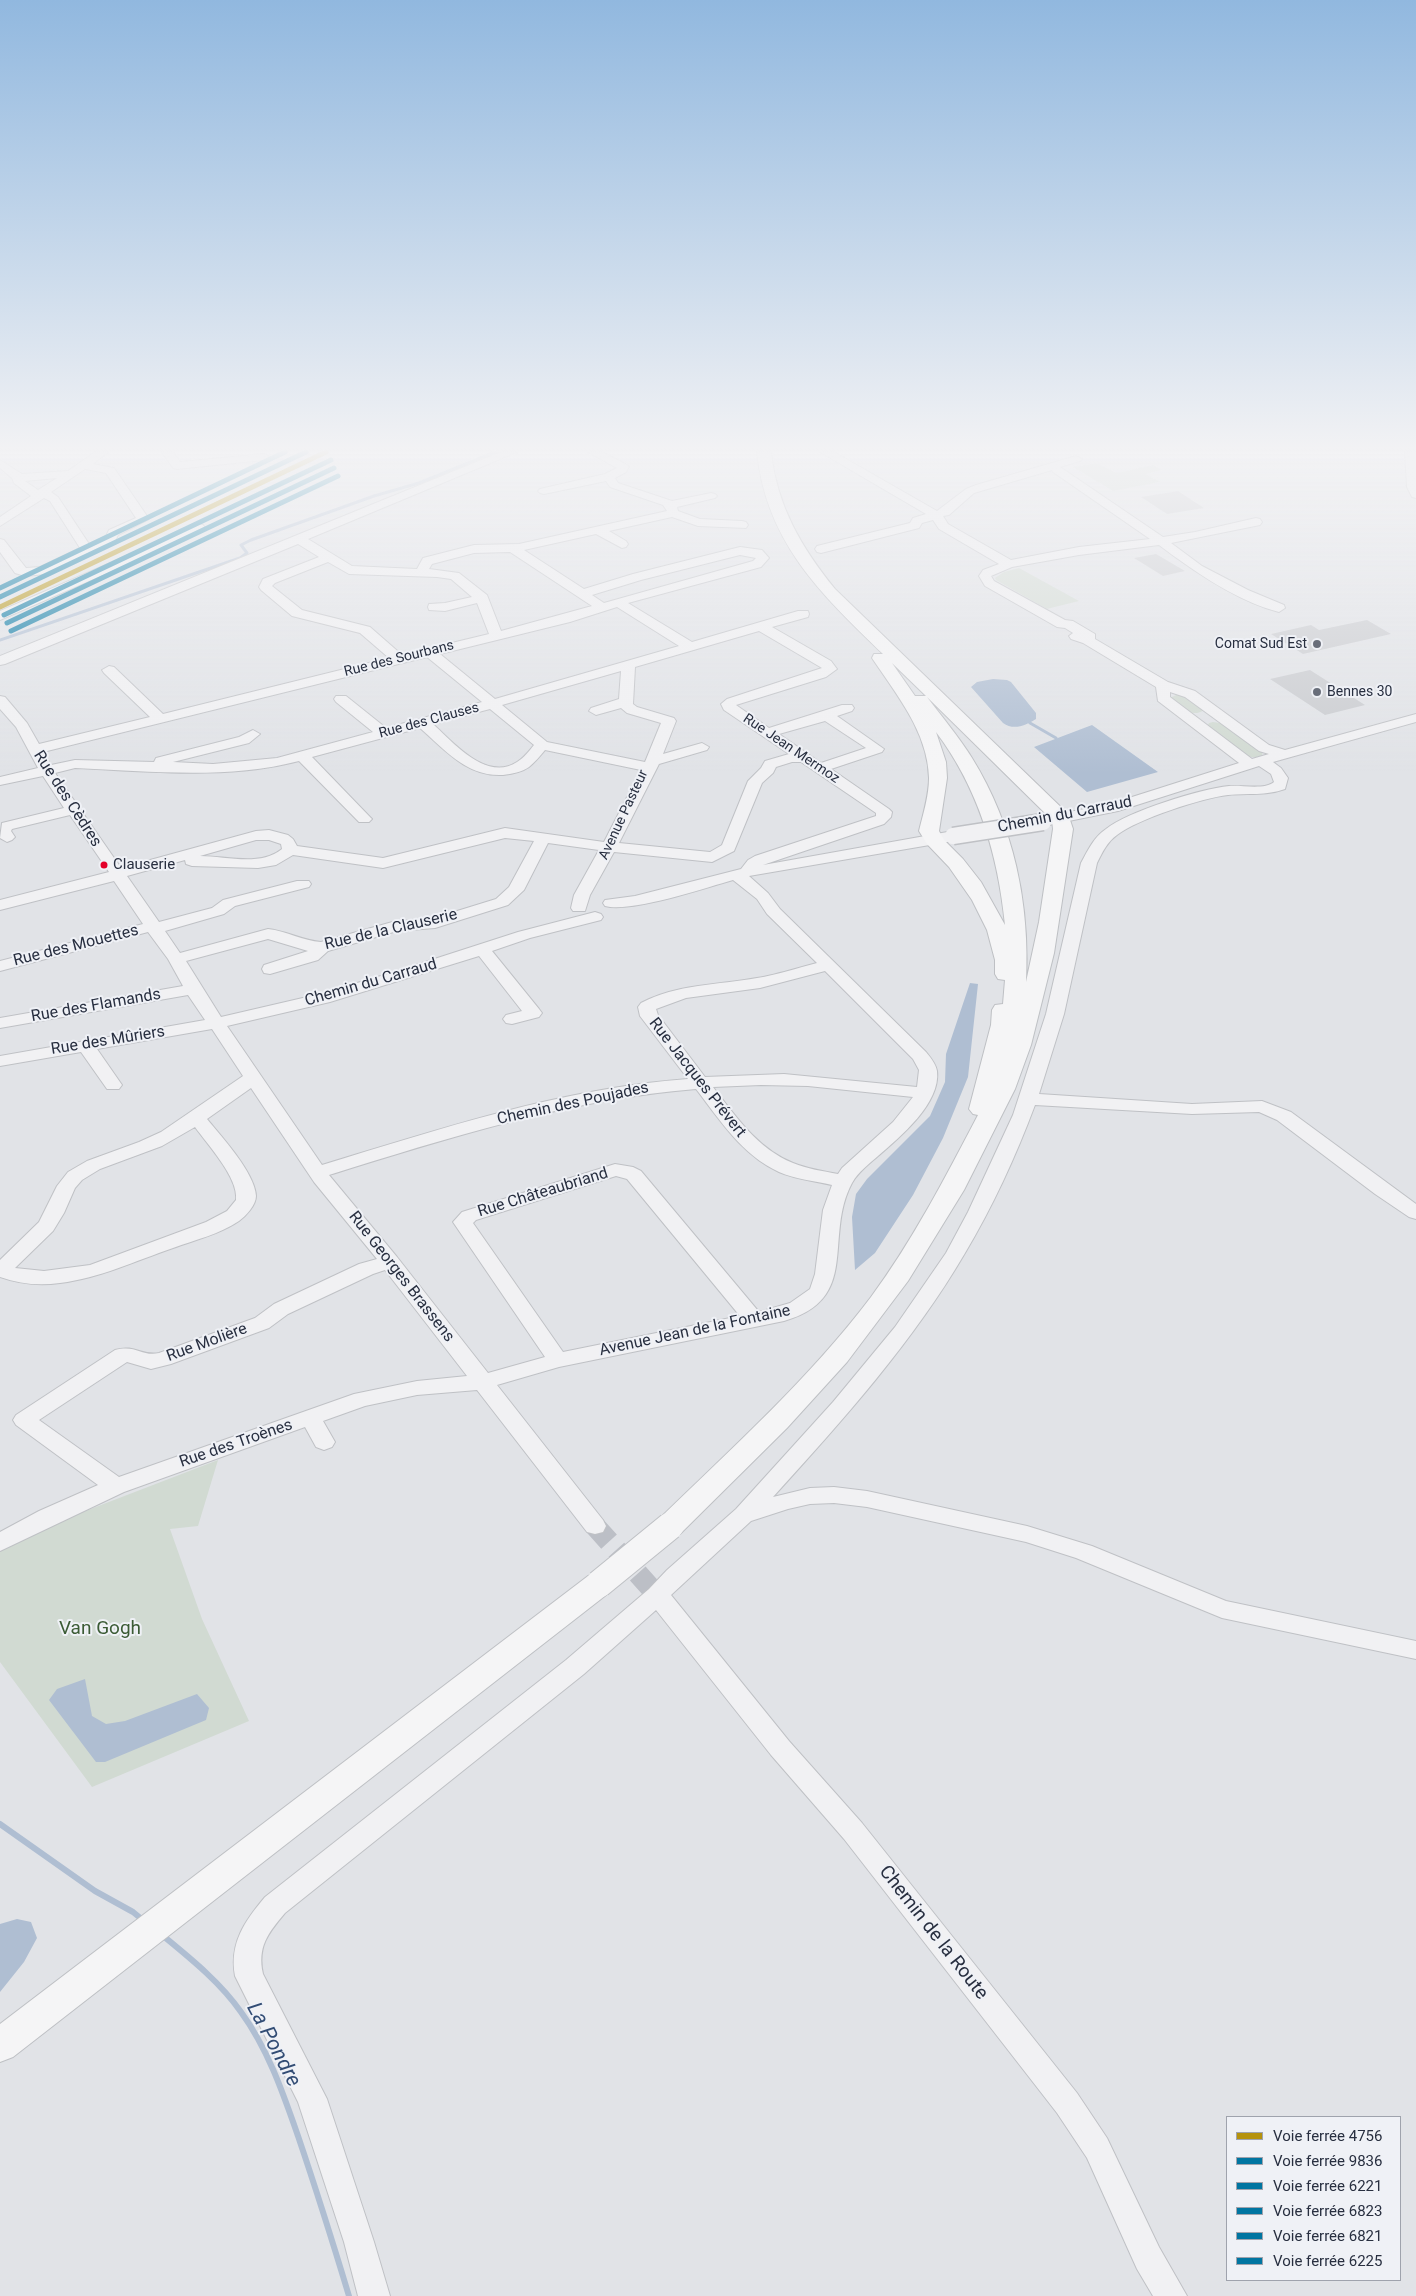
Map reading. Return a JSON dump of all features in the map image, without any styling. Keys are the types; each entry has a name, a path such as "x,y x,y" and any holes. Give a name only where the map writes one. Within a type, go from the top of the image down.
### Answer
{"main road":[{"path":"0,2045 599,1584 670,1526 839,1355 911,1260 930,1230 969,1158 1009,1075 1028,1014 1038,977 1058,868 1063,829 1052,820 959,721 829,592 803,559"},
{"path":"812,559 902,690 932,742 938,779 929,831 931,839 950,855 978,890 989,912 1003,950 1006,970 1002,1025 969,1158"},
{"path":"845,607 904,678 960,753 990,810 1000,834 1007,859 1017,936 1015,996 999,1077 969,1158"}],"street":[{"path":"11,559 19,570 25,572 42,570 66,559"},
{"path":"0,616 129,559"},
{"path":"0,661 251,559"},
{"path":"324,559 271,580 265,586 297,613 365,630 398,660"},
{"path":"329,559 349,570 444,573 455,576 482,598 496,636"},
{"path":"422,572 427,560 430,559"},
{"path":"529,559 604,608"},
{"path":"582,594 637,577 708,559"},
{"path":"1001,559 1009,564"},
{"path":"1037,559 1009,564 987,573 985,576 989,583 1062,624 1061,627 1081,639 1088,640 1163,685 1190,694 1264,748 1283,754"},
{"path":"1185,559 1198,569 1244,594 1279,608"},
{"name":"Rue des Sourbans","path":"34,750 604,608 762,561"},
{"path":"434,607 445,607 482,598"},
{"path":"619,603 689,646"},
{"name":"Rue des Clauses","path":"46,770 75,764 229,768 270,763 303,756 492,704 803,614"},
{"name":"Rue Jean Mermoz","path":"740,873 761,859 871,824 883,818 882,810 802,758 729,707 729,703 825,672 830,668 760,626"},
{"name":"Avenue Pasteur","path":"429,652 542,745 651,764 610,847 579,901 579,910"},
{"path":"628,665 625,702 632,710 669,720 651,764"},
{"path":"109,670 160,719"},
{"path":"374,2296 359,2242 312,2099 249,1976 246,1964 247,1944 259,1922 276,1904 575,1667 656,1596 674,1576 743,1515 842,1405 907,1324 939,1279 977,1214 1015,1131 1054,1015 1089,863 1099,844 1122,825 1201,794 1223,790 1268,790 1280,786 1281,776 1256,762 1163,698 1163,685"},
{"path":"340,699 384,734"},
{"name":"Rue des Cèdres","path":"0,700 22,726 46,770 176,960 216,1023"},
{"path":"596,711 625,702"},
{"path":"767,733 847,708"},
{"path":"820,768 877,749 831,717 823,716"},
{"name":"Chemin du Carraud","path":"216,1023 342,994 605,908 740,873 1113,808 1143,800 1256,762 1416,718"},
{"path":"423,723 465,760 472,765 484,769 500,770 519,767 542,745"},
{"path":"139,766 244,740 253,734"},
{"path":"651,764 702,747"},
{"path":"303,756 364,819"},
{"path":"290,850 383,863 499,833 695,857 712,857 729,848 755,781 766,771 798,763 802,758"},
{"path":"0,781 46,770"},
{"path":"8,837 3,830 7,826 74,810"},
{"path":"0,905 117,875 129,870 236,842 251,836 277,836 288,842 290,850"},
{"name":"Rue de la Clauserie","path":"176,960 268,934 277,934 308,946 322,946 396,926 429,924 506,900 516,890 543,838"},
{"path":"117,875 134,874 194,861 264,864 276,861 285,856 290,850"},
{"name":"Avenue Jean de la Fontaine","path":"483,1382 558,1360 754,1320 796,1309 817,1294 825,1275 830,1221 841,1181 860,1161 903,1124 923,1093 928,1078 928,1070 923,1061 773,911 764,907 736,880 740,873"},
{"name":"Avenue Pasteur","path":"594,875 594,891 605,908"},
{"name":"Rue des Mouettes","path":"0,966 218,911 229,904 303,884"},
{"path":"579,910 587,917 605,908"},
{"name":"Chemin du Carraud","path":"524,935 579,910"},
{"path":"270,968 312,956 322,946"},
{"path":"482,948 533,1013 512,1019"},
{"name":"Rue Jacques Prévert","path":"828,965 760,983 689,993 656,1002 647,1007 648,1016 738,1131 761,1154 787,1168 841,1181"},
{"name":"Rue des Flamands","path":"0,1023 193,989"},
{"name":"Rue des Mûriers","path":"0,1061 216,1023"},
{"name":"Rue Georges Brassens","path":"216,1023 318,1172 595,1526"},
{"path":"85,1046 113,1085"},
{"path":"196,1117 231,1164 245,1189 246,1199 235,1214 222,1222 185,1237 118,1262 74,1275 30,1278 12,1276 0,1270 44,1228 51,1218 66,1185 76,1176 96,1165 156,1142 196,1117 254,1076"},
{"name":"Chemin des Poujades","path":"318,1172 451,1132 542,1108 637,1089 700,1082 776,1079 923,1093"},
{"path":"1027,1099 1192,1109 1262,1106 1284,1116 1382,1190 1416,1213"},
{"name":"Rue Châteaubriand","path":"558,1360 463,1222 469,1216 615,1170 626,1171 634,1175 754,1320"},
{"name":"Rue Molière","path":"116,1486 24,1420 122,1355 127,1354 143,1361 164,1359 262,1323 281,1309 328,1286 384,1254"},
{"name":"Rue des Troènes","path":"0,1542 47,1517 116,1486 348,1404 383,1394 417,1388 483,1382"},
{"path":"311,1418 324,1442"},
{"path":"743,1515 786,1501 810,1496 834,1495 867,1499 1027,1534 1084,1552 1222,1609 1416,1650"},
{"name":"Chemin de la Route","path":"656,1596 780,1748 853,1831 1067,2103 1097,2148 1148,2258 1171,2296"}],"green space":[{"path":"1019,568 1079,601 1047,609 995,578 1004,572"},
{"path":"1178,694 1186,696 1204,710 1195,713 1182,708 1170,698"},
{"path":"1209,723 1226,724 1263,751 1262,755 1248,756 1233,749 1207,727"},
{"name":"Van Gogh","path":"218,1460 198,1526 170,1529 202,1619 249,1721 92,1787 0,1662 0,1550 49,1525"}],"water":[{"path":"993,679 1011,682 1036,713 1036,719 1016,727 1003,723 971,687 977,682"},
{"path":"1092,725 1158,772 1087,792 1034,747"},
{"path":"970,983 978,984 968,1077 943,1138 913,1195 875,1253 855,1270 852,1217 856,1194 867,1179 930,1116 945,1082 946,1054"},
{"path":"85,1679 92,1716 106,1724 125,1721 197,1694 209,1708 206,1720 105,1762 96,1762 49,1700 57,1689"},
{"path":"17,1919 31,1922 37,1938 24,1962 0,1992 0,1924"}],"building":[{"path":"1136,559 1165,559 1185,571 1163,576"},
{"name":"Comat Sud Est","path":"1367,620 1391,634 1303,654 1271,634 1311,625 1319,630"},
{"name":"Bennes 30","path":"1310,670 1365,705 1325,715 1270,679"}],"waterway":[{"name":"La Pondre","path":"0,640 237,559"},
{"path":"1030,723 1056,738"},
{"name":"La Pondre","path":"0,1824 95,1891 133,1912 144,1921"},
{"name":"La Pondre","path":"162,1935 204,1971 233,2001 251,2026 267,2056 292,2120 318,2196 349,2296"}],"tunnel":[{"path":"595,1526 657,1595"}],"rail line":[{"name":"6821","path":"0,588 60,559"},
{"name":"6221","path":"0,597 80,559"},
{"name":"4756","path":"0,607 101,559"},
{"name":"9836","path":"4,615 122,559"},
{"name":"6823","path":"7,623 142,559"},
{"name":"6225","path":"11,631 163,559"}],"place":[{"name":"Comat Sud Est","path":"1317,644"},
{"name":"Bennes 30","path":"1317,692"},
{"name":"Clauserie","path":"104,865"}]}
